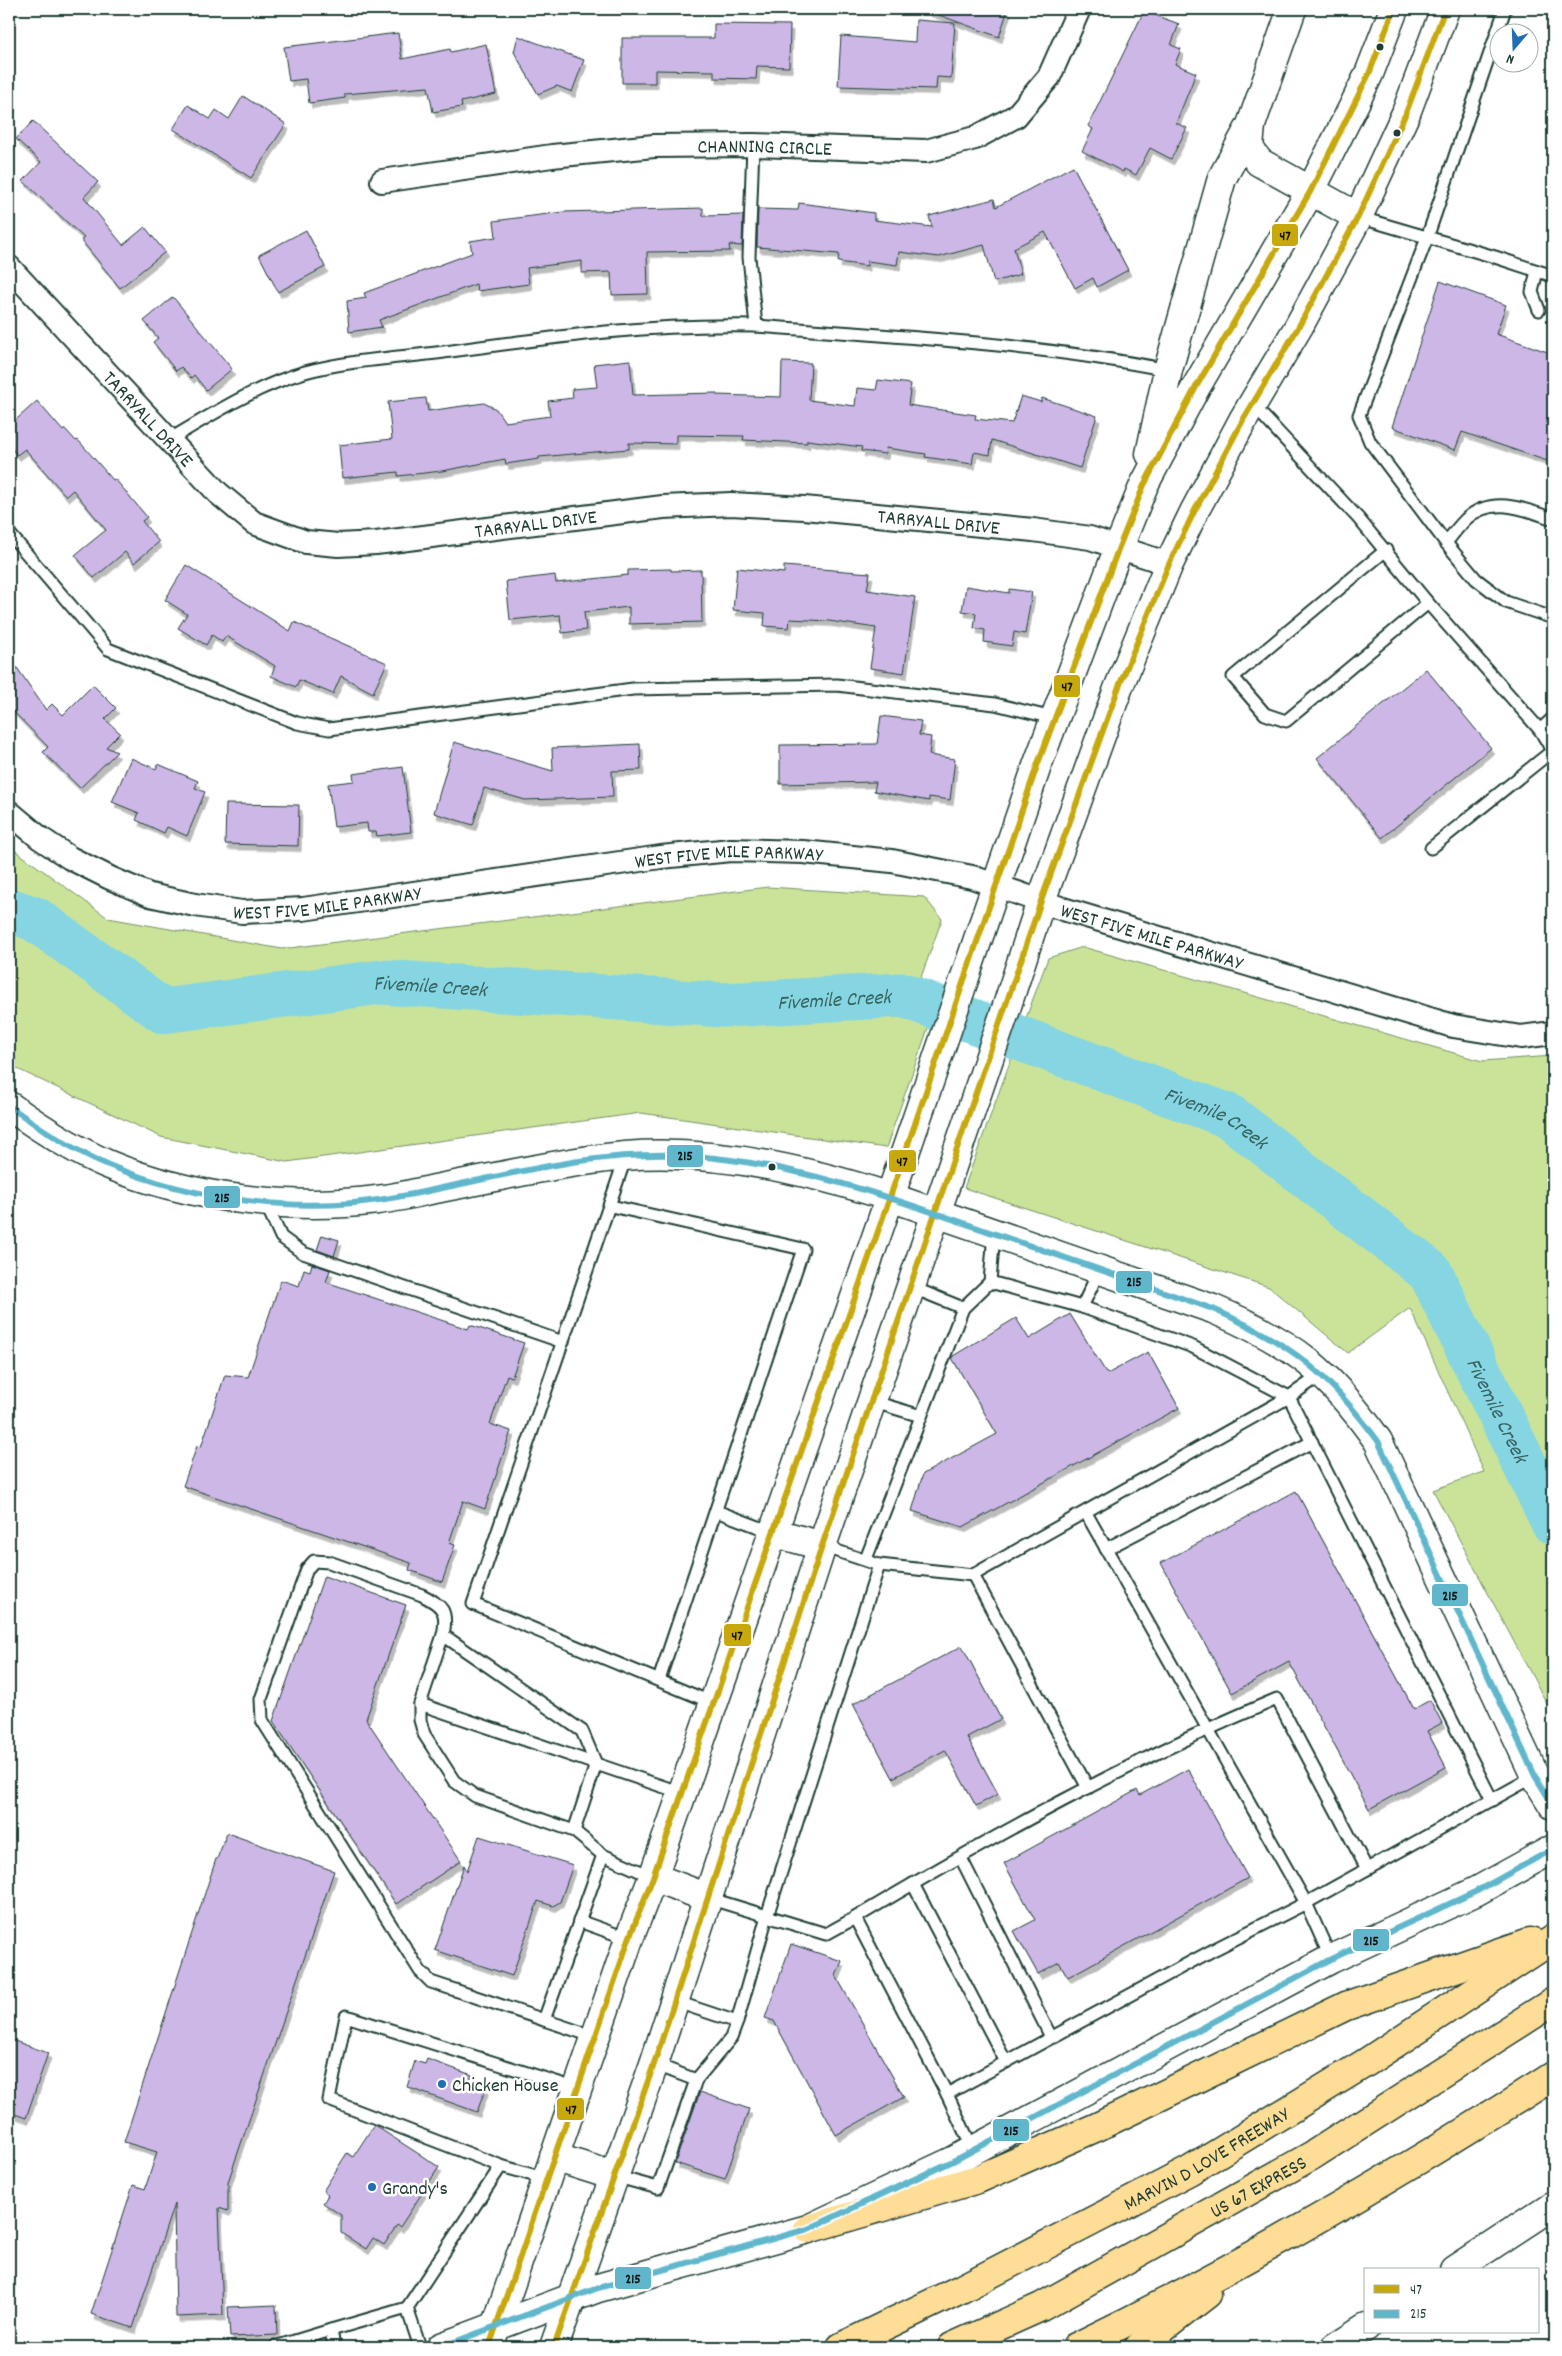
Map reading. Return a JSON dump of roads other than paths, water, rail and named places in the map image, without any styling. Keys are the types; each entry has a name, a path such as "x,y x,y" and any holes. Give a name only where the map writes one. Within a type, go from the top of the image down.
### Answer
{"highway":[{"path":"808,2229 978,2179 1096,2127 1346,2006 1553,1934"},
{"name":"MARVIN D LOVE FREEWAY","path":"841,2347 961,2289 1189,2171 1367,2062 1553,1939"},
{"name":"US 67 EXPRESS","path":"952,2347 1041,2307 1313,2155 1553,2002"},
{"path":"1076,2347 1256,2254 1445,2146 1553,2076"},
{"path":"1140,2347 1256,2254"}],"main road":[{"path":"1144,486 1168,370 1222,178 1251,125 1292,9"},
{"path":"492,2337 629,1938 653,1877 890,1197 1053,718 1144,486 1196,387 1310,192 1369,74 1394,9"},
{"path":"554,2347 654,2064 822,1546 966,1121 1041,901 1118,689 1169,564 1252,404 1298,326 1358,217 1406,113 1445,9"},
{"path":"1251,125 1249,148 1259,162 1358,217"},
{"path":"9,1106 60,1141 108,1165 163,1183 208,1193 266,1202 325,1204 378,1200 548,1167 626,1156 674,1155 763,1164 849,1184 890,1197 1254,1326 1293,1348 1323,1373 1352,1404 1378,1441 1535,1776 1553,1805"},
{"path":"772,1532 822,1546"},
{"path":"441,2347 492,2337 571,2298 598,2288 808,2229 973,2150 1332,1958 1477,1891 1553,1849"},
{"path":"653,1877 708,1898"},
{"path":"550,2168 614,2176"},
{"path":"1457,2268 1553,2205"},
{"path":"1336,2347 1364,2329"}],"street":[{"name":"CHANNING CIRCLE","path":"382,181 552,156 654,146 754,145 926,151 975,138 1016,116 1050,77 1079,9"},
{"name":"TARRYALL DRIVE","path":"9,268 218,494 254,523 306,542 338,544 376,543 663,507 731,504 804,508 1033,530 1090,538 1169,564"},
{"name":"WEST FIVE MILE PARKWAY","path":"9,812 40,838 70,858 110,878 150,895 194,905 242,912 303,909 661,857 731,850 803,852 892,861 972,877 1041,901 1453,1026 1521,1037 1553,1033"}],"lane":[{"path":"1505,9 1427,238 1360,415 1370,442 1446,543 1476,579 1506,602 1553,618"},
{"path":"754,145 749,257 756,326"},
{"path":"1358,217 1553,276"},
{"path":"1537,271 1532,292 1539,310"},
{"path":"167,441 245,396 305,372 584,334 721,325 756,326 1025,348 1168,370"},
{"path":"1252,404 1386,550 1428,603 1540,730 1553,752 1431,848"},
{"path":"1446,543 1467,518 1489,507 1514,505 1553,519"},
{"path":"9,533 108,649 296,723 328,729 632,690 837,685 996,704 1053,718"},
{"path":"1386,550 1233,677 1265,714 1286,721 1428,603"},
{"path":"1540,730 1553,718"},
{"path":"626,1156 611,1206 473,1604 713,1703"},
{"path":"266,1202 281,1237 303,1253 563,1342"},
{"path":"611,1206 804,1249 659,1680"},
{"path":"866,1559 963,1308 990,1282 994,1233"},
{"path":"1082,1307 1099,1271"},
{"path":"990,1282 1082,1307 1193,1347 1289,1397 1492,1800"},
{"path":"911,1287 963,1308"},
{"path":"822,1546 866,1559 878,1565 973,1575 1289,1397 1323,1373"},
{"path":"871,1401 921,1416"},
{"path":"1106,1549 1312,1442"},
{"path":"716,1511 772,1532"},
{"path":"1086,1512 1306,1903 1332,1958"},
{"path":"595,2037 431,1982 420,1971 262,1720 261,1698 308,1569 314,1561 329,1562 422,1594 436,1602 443,1610 446,1621 443,1636 420,1704 420,1720 424,1734 454,1780 464,1790 474,1796 574,1830 603,1855 653,1877"},
{"path":"614,2176 658,2188 696,2080 730,2038 737,2022 766,1916 878,1565"},
{"path":"973,1575 1088,1788"},
{"path":"443,1636 582,1731 596,1764 574,1830"},
{"path":"708,1898 826,1934 912,1884 1088,1788 1207,1728 1277,1699 1367,1869"},
{"path":"420,1704 682,1793"},
{"path":"947,2094 1216,1948 1306,1903 1535,1776"},
{"path":"544,2020 603,1855"},
{"path":"961,1858 1052,2037"},
{"path":"912,1884 1006,2062"},
{"path":"856,1918 947,2094 973,2150"},
{"path":"579,1921 629,1938"},
{"path":"674,2001 737,2022"},
{"path":"550,2168 501,2166 330,2100 346,2016 578,2089"},
{"path":"654,2064 696,2080"},
{"path":"275,2347 406,2308 501,2166"},
{"path":"406,2308 420,2347"},
{"path":"331,2330 334,2347"}],"waterway":[{"name":"Fivemile Creek","path":"9,910 35,919 163,1011 381,982 724,1005 903,995 1229,1116 1430,1272 1553,1522"}],"place":[{"name":"Chicken House","path":"442,2084"},
{"name":"Grandy's","path":"372,2187"}]}
